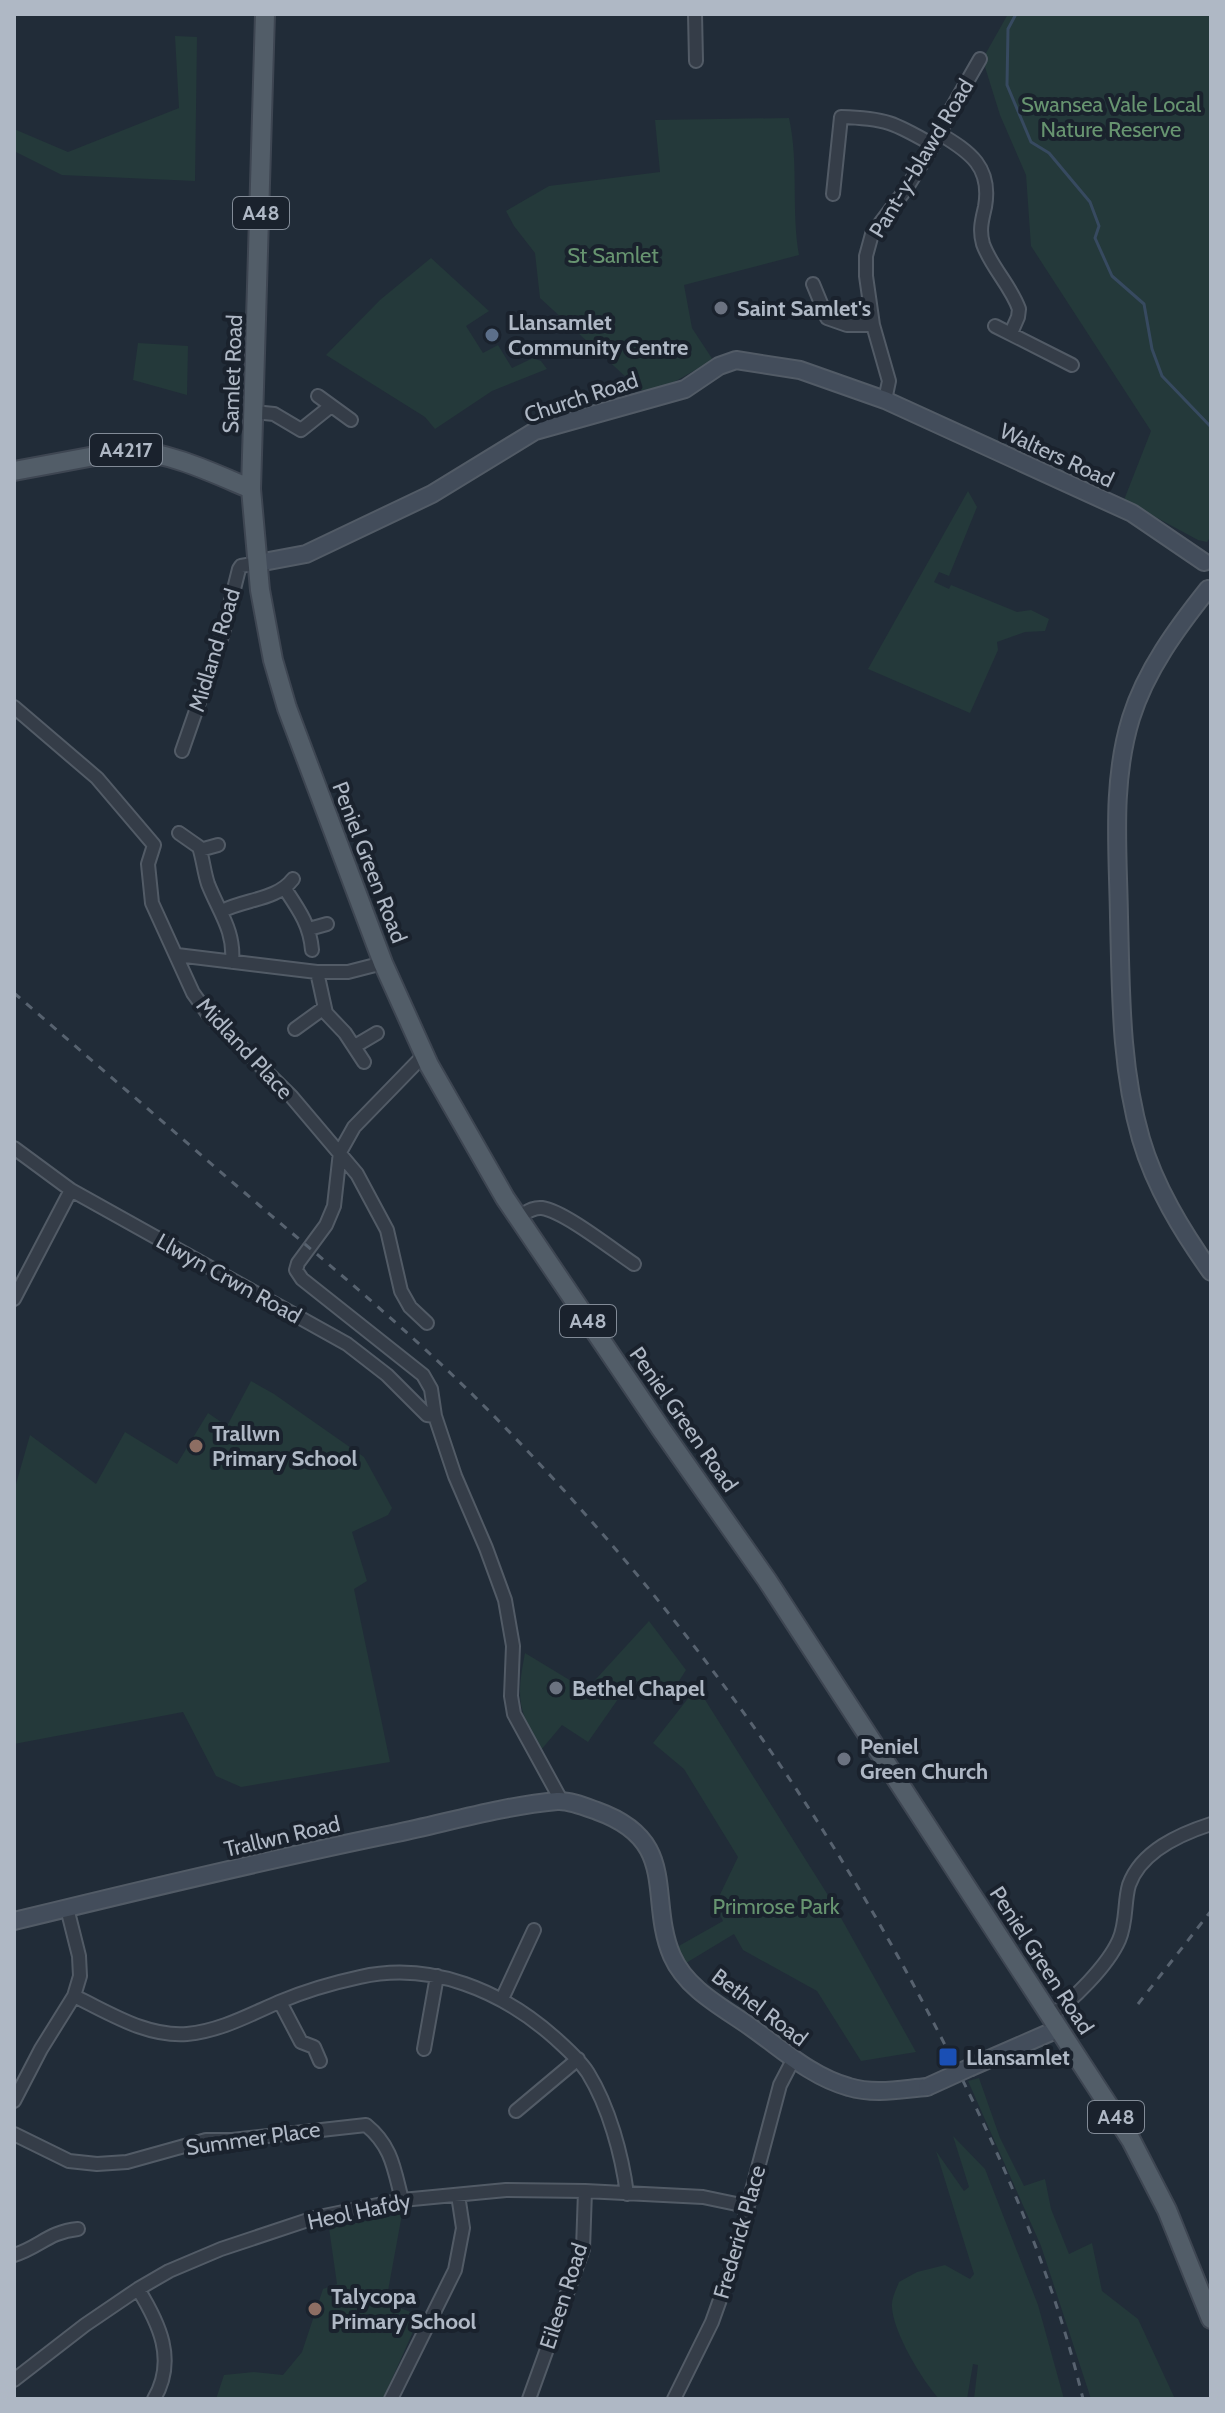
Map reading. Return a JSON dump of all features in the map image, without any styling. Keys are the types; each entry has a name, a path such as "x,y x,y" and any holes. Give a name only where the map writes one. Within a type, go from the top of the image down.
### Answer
{"main road":[{"name":"Samlet Road","path":"251,489 265,14"},
{"path":"221,477 248,455 253,433"},
{"name":"A4217","path":"14,471 127,450 155,454 251,489"},
{"name":"Peniel Green Road","path":"251,489 264,620 287,708 383,963 424,1055 469,1138 518,1217 775,1593 1131,2140 1193,2271 1211,2319"}],"street":[{"path":"695,14 696,61"},
{"name":"Pant-y-blawd Road","path":"885,400 889,381 873,325 866,276 866,256 872,234 906,189 980,59"},
{"path":"833,194 841,117 876,118 969,151 980,167 986,185 980,222 982,242 1019,309 1011,333"},
{"path":"834,180 849,181"},
{"path":"813,284 827,318 847,325 873,325"},
{"path":"995,326 1072,365"},
{"name":"Church Road","path":"258,563 306,554 432,494 535,431 685,389 719,366 736,360 800,370 885,400"},
{"path":"318,396 351,420"},
{"name":"Walters Road","path":"885,400 1132,513 1207,560"},
{"path":"254,412 274,414 301,430 331,406"},
{"path":"1207,560 1200,576 1209,590 1181,623 1148,676 1131,718 1118,774 1117,831 1122,1020 1127,1078 1141,1141 1177,1223 1211,1272"},
{"name":"Midland Road","path":"182,751 223,633 239,569 258,563"},
{"name":"Midland Place","path":"14,707 97,778 154,845 148,864 152,903 193,993 208,1014 282,1087 357,1174 387,1230 401,1291 410,1307 427,1323"},
{"path":"179,833 192,840 200,850 208,884 231,932 232,962"},
{"path":"200,850 218,845"},
{"path":"222,911 289,884 305,917 312,950"},
{"path":"309,929 327,924"},
{"path":"177,955 317,972 348,972 383,963"},
{"path":"317,972 324,1008 364,1062"},
{"path":"295,1029 324,1008"},
{"path":"355,1046 377,1033"},
{"path":"424,1055 354,1127 340,1152 334,1206 326,1225 296,1270 302,1279 423,1375 431,1389 435,1416 455,1476 505,1600 513,1646 511,1696 514,1714 561,1800"},
{"name":"Llwyn Crwn Road","path":"14,1148 71,1190 347,1344 387,1375 427,1415 435,1416"},
{"path":"14,1299 71,1190"},
{"path":"518,1217 530,1210 544,1209 572,1223 634,1264"},
{"path":"347,1344 359,1325"},
{"name":"Bethel Road","path":"561,1800 614,1818 639,1839 656,1862 663,1928 672,1957 680,1970 710,1999 793,2060 850,2088 886,2091 927,2087 1053,2023"},
{"name":"Trallwn Road","path":"14,1921 349,1843 561,1800"},
{"path":"1053,2023 1119,1942 1130,1884 1144,1860 1167,1843 1211,1824"},
{"path":"14,2101 74,1996 80,1976 79,1956 67,1908"},
{"path":"502,1999 534,1930"},
{"path":"74,1996 155,2034 188,2034 231,2024 317,1988 362,1976 397,1972 437,1976 471,1985 502,1999 539,2024 578,2059 590,2075 622,2159 627,2194"},
{"path":"424,2049 437,1976"},
{"path":"280,2002 301,2042 314,2047 320,2061"},
{"path":"516,2111 578,2059"},
{"name":"Frederick Place","path":"674,2399 712,2322 732,2266 780,2085 793,2060"},
{"name":"Summer Place","path":"14,2134 69,2161 97,2164 127,2162 206,2140 232,2140 366,2125 380,2136 390,2154 402,2200"},
{"name":"Heol Hafdy","path":"14,2380 85,2325 169,2271 235,2244 314,2218 402,2200 506,2190 703,2197 746,2206"},
{"name":"Eileen Road","path":"529,2399 583,2249 585,2191"},
{"path":"391,2399 455,2270 463,2228 458,2195"},
{"path":"14,2255 53,2234 78,2229"},
{"path":"138,2289 157,2320 163,2339 166,2370 162,2386 154,2399"}],"green space":[{"name":"Swansea Vale Local Nature Reserve","path":"1008,14 1211,14 1211,536 1207,542 1124,500 1151,431 1031,246 1026,175 1000,115 985,67 986,53"},
{"path":"175,36 197,37 195,181 62,175 14,151 14,129 68,152 179,108"},
{"name":"St Samlet","path":"789,118 794,152 799,255 684,285 692,328 713,360 660,390 640,390 540,298 535,253 506,211 549,186 660,172 655,120"},
{"path":"431,258 489,311 466,326 483,353 498,345 512,368 533,358 541,361 547,369 492,391 435,429 425,417 326,355 380,300"},
{"path":"138,343 188,346 187,395 133,380"},
{"path":"968,491 977,507 949,576 939,572 934,582 949,589 951,585 1017,612 1031,610 1049,619 1045,631 1025,632 997,642 998,650 970,713 868,669"},
{"path":"251,1381 364,1457 392,1508 388,1515 352,1532 367,1581 354,1589 390,1762 241,1787 216,1776 183,1712 14,1744 14,1491 30,1435 96,1484 125,1432 177,1464 208,1413 227,1426"},
{"path":"649,1621 686,1670 670,1695 632,1679 588,1742 562,1725 541,1750 521,1704 520,1682 525,1653 586,1690"},
{"name":"Primrose Park","path":"697,1687 831,1900 916,2052 861,2061 817,1991 743,1950 734,1934 686,1963 677,1947 723,1921 715,1905 738,1857 684,1769 653,1743"},
{"path":"979,2078 1000,2138 1024,2186 1045,2179 1051,2209 1069,2254 1092,2243 1102,2291 1138,2319 1175,2399 1091,2399 1041,2246 968,2081"},
{"path":"953,2136 985,2169 1038,2305 1064,2399 974,2399 978,2365 973,2364 967,2399 939,2399 917,2368 897,2329 892,2304 899,2282 917,2272 945,2265 970,2279 974,2274 936,2151 964,2191 969,2187"},
{"path":"402,2214 386,2302 420,2316 383,2399 216,2399 224,2375 254,2372 283,2375 302,2352 323,2289 337,2284 329,2228"}],"waterway":[{"path":"1016,14 1008,29 1007,85 1031,142 1049,153 1090,202 1099,226 1095,238 1112,276 1144,304 1152,349 1162,376 1211,427"}],"railway":[{"path":"14,993 377,1306 462,1384 616,1550 732,1696 836,1850 884,1931 976,2107 1037,2250 1083,2399"},
{"path":"1138,2004 1211,1911"}],"place":[{"name":"Saint Samlet's","path":"721,308"},
{"name":"Llansamlet Community Centre","path":"492,335"},
{"name":"Trallwn Primary School","path":"196,1446"},
{"name":"Bethel Chapel","path":"556,1688"},
{"name":"Peniel Green Church","path":"844,1759"},
{"name":"Llansamlet","path":"948,2057"},
{"name":"Talycopa Primary School","path":"315,2309"}]}
